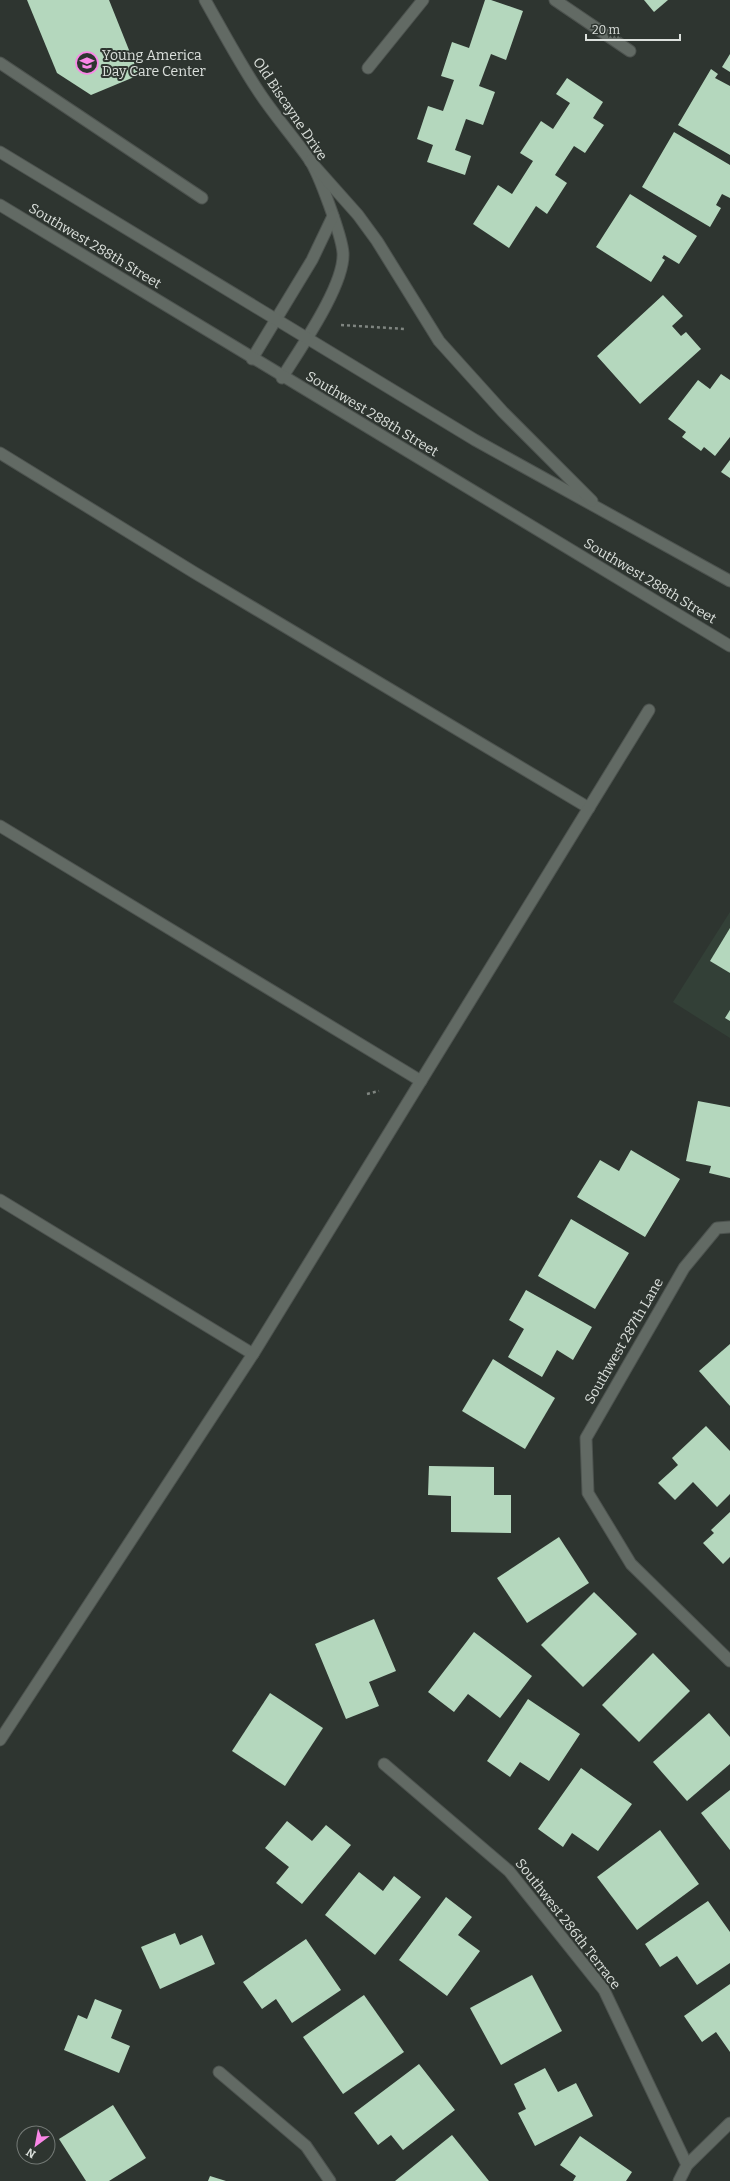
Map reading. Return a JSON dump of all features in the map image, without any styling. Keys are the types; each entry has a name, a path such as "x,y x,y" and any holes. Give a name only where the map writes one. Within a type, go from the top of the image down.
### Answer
{"street":[{"name":"Old Biscayne Drive","path":"205,0 256,88 310,161 333,216 343,254 340,271 333,289 282,378"},
{"path":"368,68 423,0"},
{"path":"555,0 630,51"},
{"path":"0,63 202,198"},
{"path":"0,152 475,440 730,581"},
{"path":"310,161 358,215 377,241 439,341 503,412 599,509"},
{"name":"Southwest 288th Street","path":"0,205 282,378 730,646"},
{"path":"252,359 312,260 333,216"},
{"path":"0,453 202,577 589,808"},
{"path":"0,1740 253,1354 649,710"},
{"path":"0,826 421,1081"},
{"path":"0,1200 253,1354"},
{"name":"Southwest 287th Lane","path":"730,1227 717,1228 684,1268 586,1438 588,1493 632,1564 730,1661"},
{"name":"Southwest 286th Terrace","path":"384,1764 509,1870 604,1990 687,2165"},
{"path":"219,2072 306,2146 330,2181"},
{"path":"679,2181 687,2165 730,2123"}],"path":[{"path":"336,324 412,329"},
{"path":"367,1094 379,1091"}],"shaded area":[{"path":"730,912 730,1038 673,1002"}],"building":[{"path":"27,0 109,0 139,75 91,95 57,73"},
{"path":"485,0 491,0 523,11 506,60 491,54 479,86 495,92 483,125 466,119 455,150 471,156 465,175 427,162 433,145 417,139 428,106 443,111 454,80 441,76 452,42 469,48"},
{"path":"644,0 668,0 654,12"},
{"path":"730,54 730,72 722,67"},
{"path":"711,69 718,74 715,78 730,86 730,155 678,125"},
{"path":"567,78 603,102 593,118 604,125 585,153 574,146 555,175 567,183 547,214 536,206 509,248 473,224 498,185 512,194 533,161 520,153 541,121 553,129 570,103 556,94"},
{"path":"674,132 730,165 730,198 722,194 716,205 721,208 710,227 642,187"},
{"path":"630,194 697,236 679,264 664,255 662,258 665,260 651,282 596,247"},
{"path":"663,295 683,316 672,326 681,336 686,332 701,349 640,404 597,356"},
{"path":"721,374 730,380 730,437 715,456 704,447 701,451 682,437 686,432 668,419 698,380 710,389"},
{"path":"730,460 730,478 721,472"},
{"path":"730,928 730,973 710,961"},
{"path":"730,1010 730,1021 725,1018"},
{"path":"698,1101 730,1107 730,1178 709,1173 711,1166 686,1161"},
{"path":"631,1150 680,1179 645,1237 577,1197 600,1160 619,1171"},
{"path":"571,1219 629,1253 595,1309 538,1276"},
{"path":"526,1290 592,1327 573,1360 557,1350 542,1377 508,1357 524,1329 509,1320"},
{"path":"730,1344 730,1406 699,1371"},
{"path":"493,1359 555,1398 525,1449 462,1411"},
{"path":"706,1426 730,1451 730,1494 717,1507 693,1482 675,1500 658,1483 678,1465 672,1458"},
{"path":"429,1466 494,1467 494,1495 511,1495 511,1533 451,1532 451,1496 428,1495"},
{"path":"730,1512 730,1557 723,1564 703,1543 714,1533 711,1530"},
{"path":"559,1537 589,1583 527,1623 497,1578"},
{"path":"594,1592 637,1634 583,1687 541,1645"},
{"path":"374,1619 396,1671 369,1682 379,1706 346,1719 315,1644"},
{"path":"474,1632 532,1676 500,1718 468,1694 454,1712 428,1692"},
{"path":"653,1653 690,1691 639,1742 602,1705"},
{"path":"270,1693 323,1728 285,1786 232,1751"},
{"path":"528,1699 580,1734 549,1781 520,1762 510,1777 487,1761"},
{"path":"709,1713 730,1737 730,1764 687,1801 653,1762"},
{"path":"581,1768 632,1804 598,1851 572,1833 563,1847 538,1829"},
{"path":"730,1790 730,1850 701,1813"},
{"path":"287,1821 312,1841 326,1825 351,1845 302,1904 276,1883 289,1867 265,1848"},
{"path":"660,1830 699,1884 637,1930 597,1877"},
{"path":"359,1872 383,1891 394,1876 421,1897 375,1955 325,1915"},
{"path":"446,1897 472,1917 458,1935 480,1951 447,1996 399,1960"},
{"path":"708,1901 730,1932 730,1963 697,1985 677,1956 660,1967 645,1944"},
{"path":"175,1933 180,1945 202,1935 215,1964 160,1989 141,1947"},
{"path":"306,1939 341,1990 292,2023 276,1999 262,2009 243,1982"},
{"path":"532,1975 562,2031 501,2065 470,2008"},
{"path":"730,1984 730,2052 716,2032 702,2042 684,2016"},
{"path":"364,1995 404,2052 343,2094 303,2037"},
{"path":"95,1999 122,2010 111,2038 130,2046 119,2073 64,2050 78,2015 87,2019"},
{"path":"419,2064 455,2110 403,2150 391,2135 378,2145 354,2113"},
{"path":"545,2068 558,2092 576,2083 593,2116 535,2146 518,2113 526,2109 514,2084"},
{"path":"113,2105 146,2158 109,2181 86,2181 59,2139"},
{"path":"452,2135 489,2181 395,2181"},
{"path":"580,2136 632,2172 626,2181 573,2181 576,2176 560,2165"},
{"path":"210,2176 226,2181 208,2181"}],"place":[{"name":"Young America Day Care Center","path":"87,63"}]}
